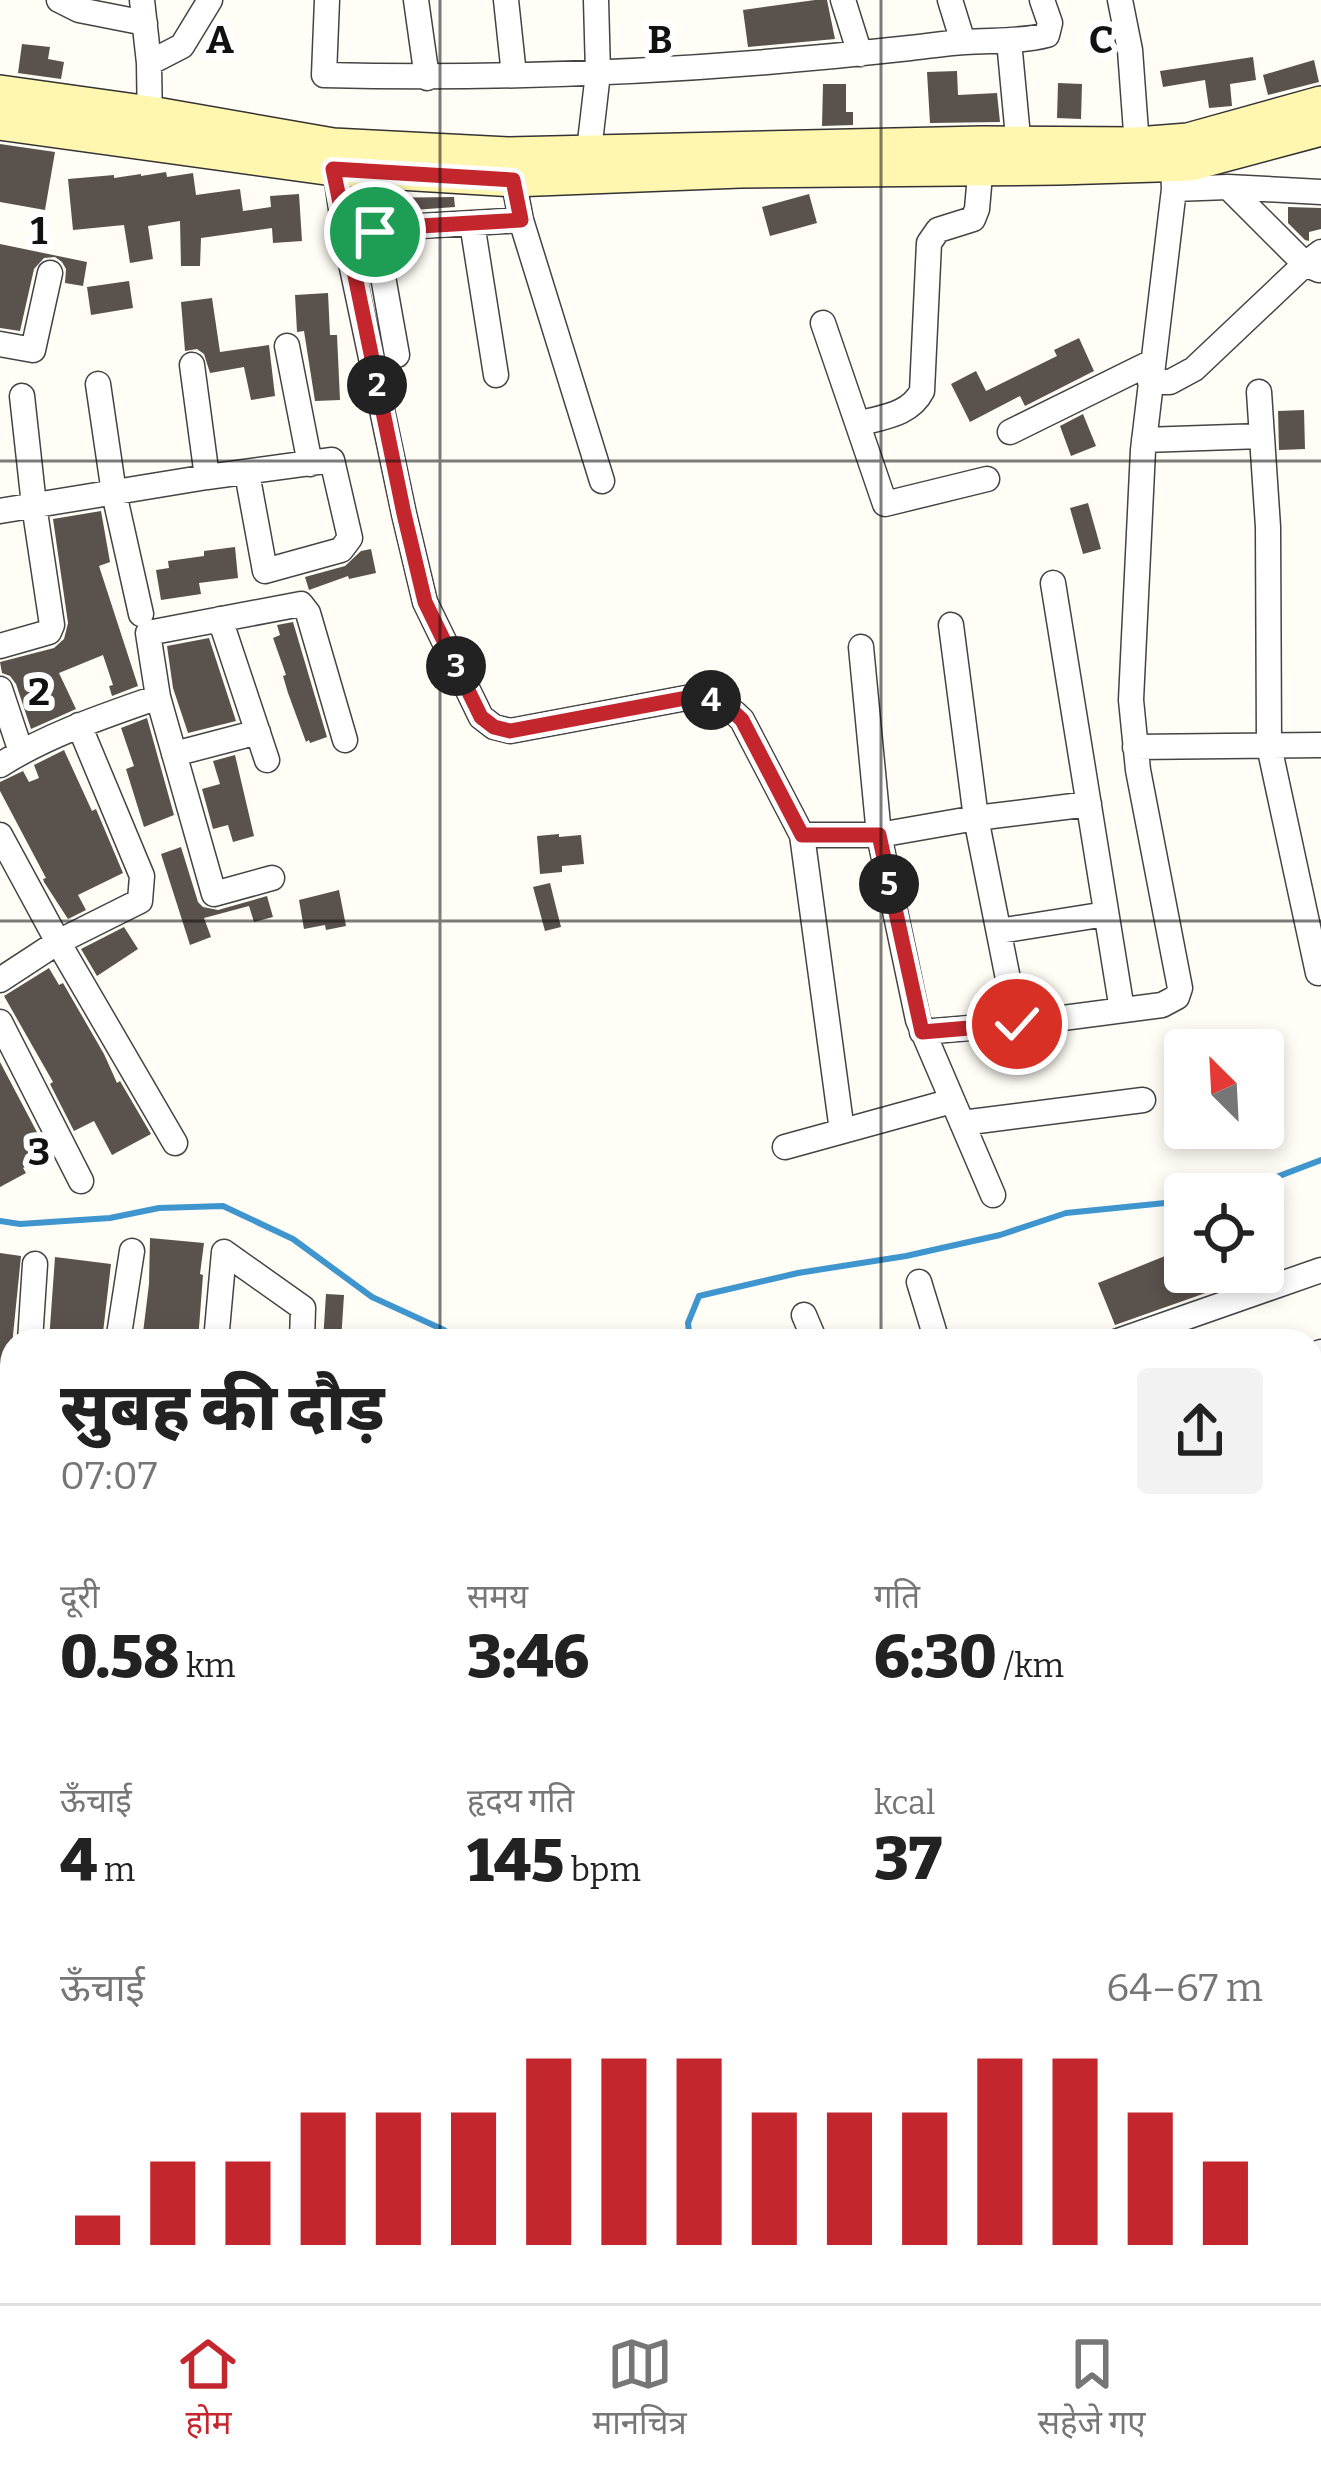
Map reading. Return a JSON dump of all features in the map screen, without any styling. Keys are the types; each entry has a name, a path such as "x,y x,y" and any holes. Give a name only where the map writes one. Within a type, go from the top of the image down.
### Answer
{"street":[{"path":"59,0 79,10 144,11 150,128"},
{"path":"149,63 182,46 210,0"},
{"path":"327,0 325,75 427,78 598,73 1009,41 1047,34 1042,0"},
{"path":"416,0 427,78"},
{"path":"506,0 514,75"},
{"path":"587,164 598,73 596,0"},
{"path":"843,0 860,54"},
{"path":"950,0 963,42"},
{"path":"1120,0 1130,50 1137,155"},
{"path":"1009,41 1020,155"},
{"path":"0,92 150,128 333,157 510,167 587,164 740,171 982,156 1137,155 1228,187 1321,192"},
{"path":"922,1032 1122,1010 1177,997 1180,988 1135,747 1131,700 1144,440 1173,165 1189,140 1321,103"},
{"path":"0,123 150,128"},
{"path":"1173,165 1321,129"},
{"path":"858,424 906,410 922,392 928,243 938,230 974,219 982,156"},
{"path":"333,157 425,602 481,717 510,731 702,698 730,708 742,720 802,835 842,1131"},
{"path":"510,167 521,220 602,482"},
{"path":"1151,372 1170,382 1194,369 1315,262 1228,187"},
{"path":"397,356 375,232 521,220"},
{"path":"472,223 496,376"},
{"path":"0,344 33,350 50,274"},
{"path":"824,323 885,504 987,479"},
{"path":"287,346 310,464"},
{"path":"192,365 207,477"},
{"path":"1010,432 1151,372"},
{"path":"98,384 114,493 141,614"},
{"path":"1259,392 1268,527 1269,746 1318,973"},
{"path":"0,646 49,632 52,626 22,396"},
{"path":"1144,440 1262,436"},
{"path":"0,511 207,477 332,460 350,538 340,550 265,571 247,473"},
{"path":"1053,583 1122,1010"},
{"path":"272,878 214,894 158,697 148,633 296,604 306,607 345,740"},
{"path":"220,619 267,760"},
{"path":"952,625 976,818 1017,1024"},
{"path":"861,646 879,835 922,1032 993,1195"},
{"path":"0,688 11,758 79,725 158,697"},
{"path":"0,980 58,942 140,901 142,876 79,725"},
{"path":"174,754 258,732"},
{"path":"1135,747 1321,745"},
{"path":"802,835 879,835 1089,803"},
{"path":"3,848 175,1143"},
{"path":"999,931 1106,914"},
{"path":"0,1022 81,1180"},
{"path":"785,1147 842,1131 957,1112 1143,1100"},
{"path":"120,1329 131,1251"},
{"path":"217,1329 224,1252 303,1309 302,1329"},
{"path":"30,1329 34,1264"},
{"path":"1152,1329 1321,1270"},
{"path":"919,1282 933,1329"},
{"path":"804,1315 809,1329"}],"building":[{"path":"827,0 835,39 748,47 743,10"},
{"path":"22,44 50,47 48,59 64,62 61,79 18,73"},
{"path":"1253,57 1256,80 1230,84 1232,106 1209,108 1205,80 1163,87 1160,71"},
{"path":"1314,60 1319,82 1268,95 1263,75"},
{"path":"957,71 958,95 997,93 1000,122 930,123 927,72"},
{"path":"1058,83 1082,84 1081,119 1057,118"},
{"path":"823,84 846,84 846,112 853,112 853,125 822,126"},
{"path":"0,144 55,152 45,210 0,202"},
{"path":"166,172 167,177 193,173 196,195 240,189 243,211 271,207 270,196 299,194 302,241 273,243 272,228 201,238 200,266 181,266 180,221 148,226 153,259 130,263 124,225 73,230 68,179"},
{"path":"809,194 817,223 770,236 762,207"},
{"path":"454,197 455,207 373,215 373,198"},
{"path":"1288,207 1321,208 1321,229 1309,232 1309,241 1288,223"},
{"path":"0,244 87,262 83,286 65,283 62,262 44,258 34,269 20,331 0,328"},
{"path":"129,281 133,308 91,315 87,287"},
{"path":"328,293 330,335 337,335 340,400 315,401 304,331 297,332 295,295"},
{"path":"212,298 220,352 269,345 275,396 251,400 244,367 210,373 204,354 197,349 185,351 181,302"},
{"path":"1079,338 1094,371 1025,406 1020,396 970,422 951,384 976,371 986,391 1057,356 1054,350"},
{"path":"1304,410 1305,449 1279,450 1278,411"},
{"path":"1083,414 1096,446 1071,456 1060,426"},
{"path":"1088,503 1101,549 1083,554 1070,508"},
{"path":"101,511 110,562 99,566 138,686 112,696 103,655 59,673 76,709 31,729 16,684 2,673 0,662 54,648 64,639 68,623 53,519"},
{"path":"235,547 238,578 199,583 201,594 161,600 156,570 169,568 168,561"},
{"path":"371,549 376,573 348,576 309,590 305,577 345,566 361,551"},
{"path":"293,622 327,737 310,743 288,693 273,638 280,635 277,625"},
{"path":"209,638 236,721 188,733 173,688 167,646"},
{"path":"147,718 174,815 144,827 126,769 134,766 121,728"},
{"path":"64,750 123,873 78,895 86,910 68,919 44,882 0,791 0,782 23,771 29,782 39,778 34,765"},
{"path":"235,755 254,836 233,842 228,825 213,829 202,789 220,784 213,761"},
{"path":"581,835 584,864 540,874 537,836"},
{"path":"181,847 203,907 218,910 267,896 273,917 254,922 249,906 204,918 211,937 190,945 161,854"},
{"path":"550,883 561,927 545,931 533,887"},
{"path":"339,890 346,926 304,929 299,900"},
{"path":"124,927 138,949 97,976 81,949"},
{"path":"49,968 59,985 63,983 117,1083 120,1081 151,1134 112,1155 94,1121 74,1131 53,1082 4,996"},
{"path":"0,1062 49,1155 0,1187"},
{"path":"150,1238 204,1243 199,1329 143,1329"},
{"path":"0,1253 21,1256 14,1329 0,1329"},
{"path":"1164,1256 1164,1293 1205,1293 1115,1325 1098,1283"},
{"path":"55,1257 111,1264 103,1329 50,1329"},
{"path":"326,1294 344,1295 342,1329 324,1329"}],"waterway":[{"path":"1284,1174 1321,1160"},
{"path":"689,1329 699,1296 1000,1235 1066,1213 1164,1203"},
{"path":"0,1221 110,1218 159,1208 223,1206 293,1239 372,1297 442,1329"}],"route":[{"path":"375,232 521,220 513,180 333,169 425,602 481,717 510,731 686,698 730,708 742,720 802,835 879,835 922,1032 1017,1024"}]}
